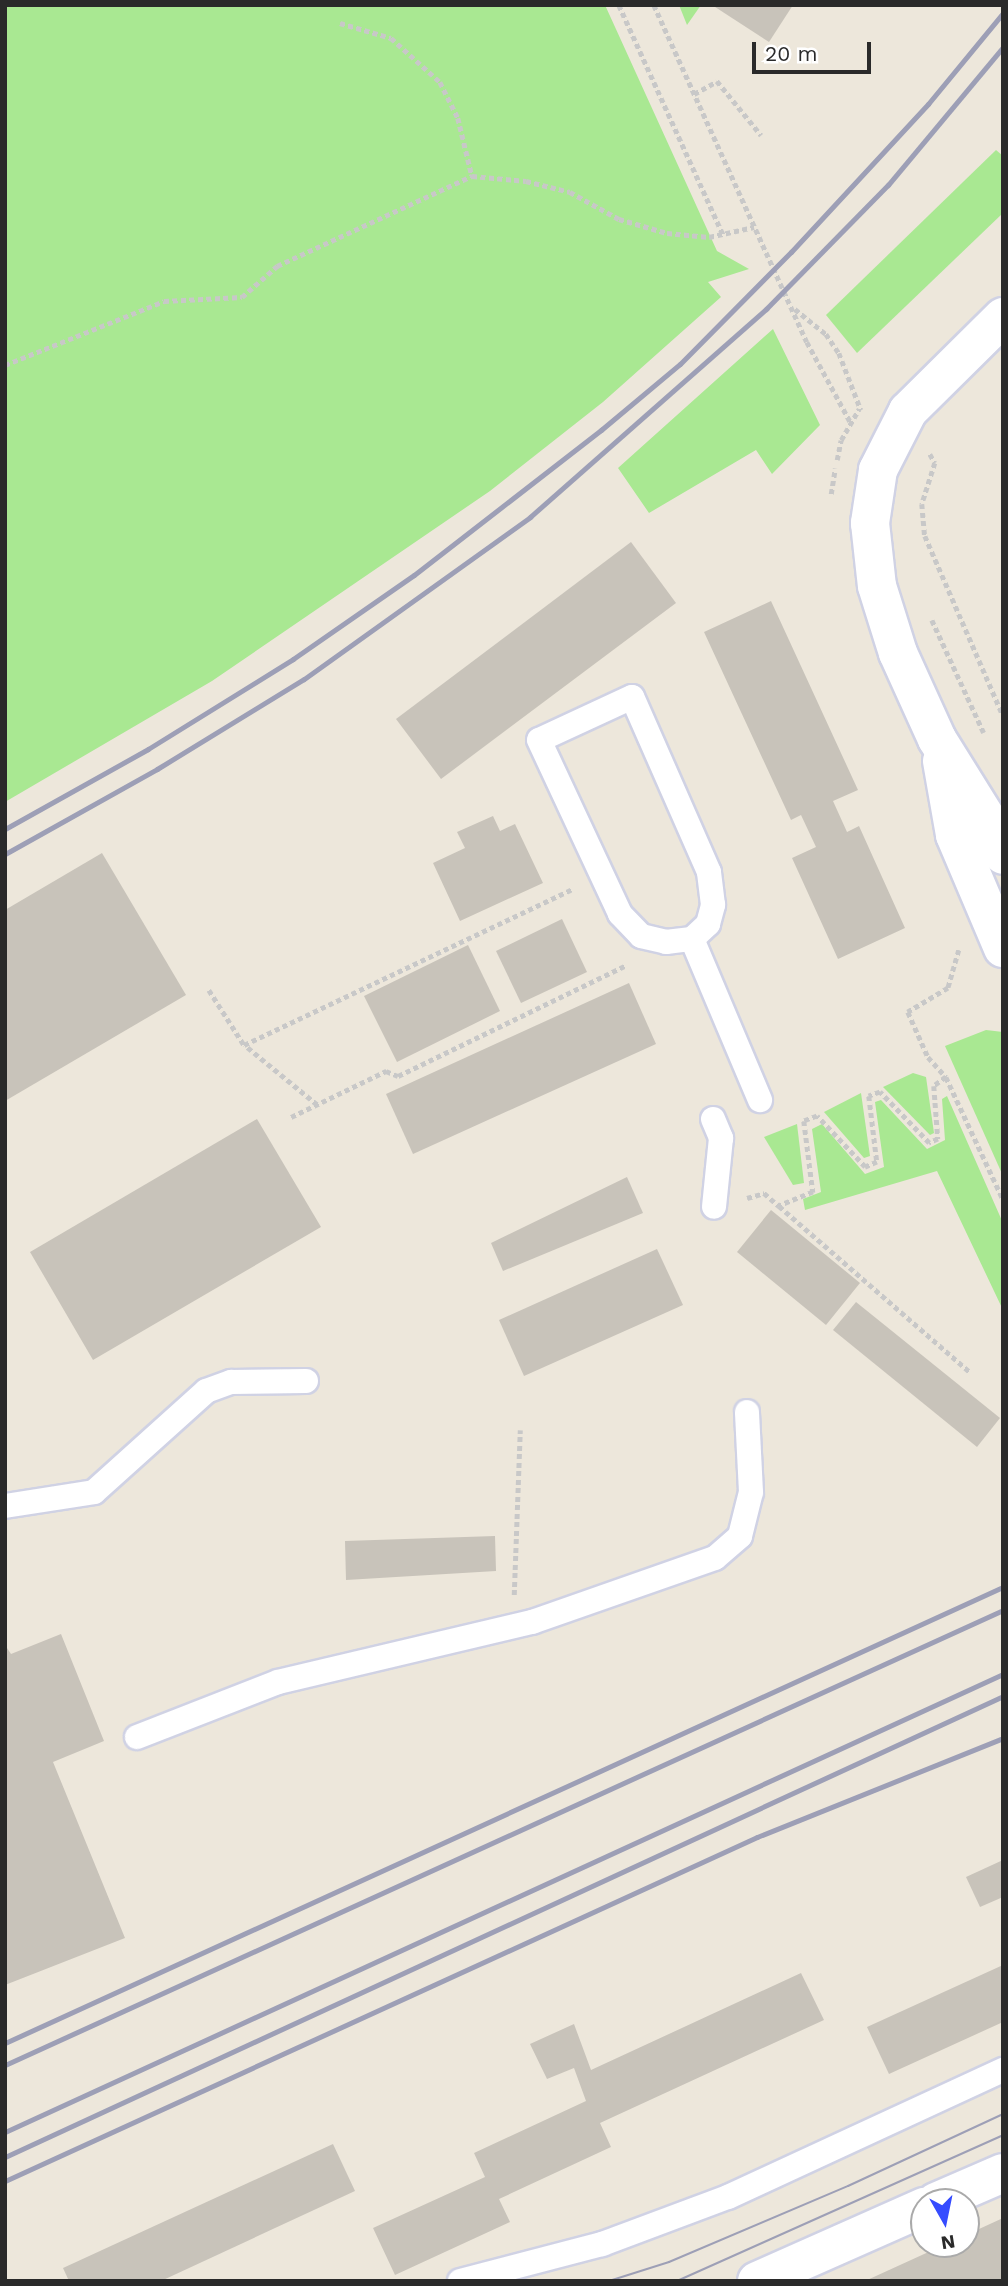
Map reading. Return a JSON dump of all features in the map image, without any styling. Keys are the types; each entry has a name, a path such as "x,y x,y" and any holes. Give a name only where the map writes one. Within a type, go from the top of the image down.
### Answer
{"street":[{"path":"1003,317 925,391 892,438 878,470 870,523 877,586 898,653 937,739 988,821 1003,855"},
{"path":"937,739 956,835 990,886 1003,948"},
{"path":"968,2188 1003,2173"},
{"path":"757,2281 910,2213"}],"lane":[{"path":"632,697 709,872 713,905 708,924 692,939 666,943 641,936 620,914 539,740 632,697"},
{"path":"692,939 760,1100"},
{"path":"713,1119 721,1138 714,1207"},
{"path":"5,1506 94,1492 206,1391 231,1382 306,1381"},
{"path":"136,1737 278,1682 513,1627 621,1593 729,1549 740,1536 751,1492 747,1412"},
{"path":"460,2281 602,2244 728,2197 1003,2070"}],"path":[{"path":"620,5 723,234"},
{"path":"654,5 754,227 850,424 927,448 935,463 922,504 925,536 1003,715"},
{"path":"340,23 391,38 440,82 458,118 472,176"},
{"path":"694,94 717,81 761,135"},
{"path":"5,365 164,301 242,297 277,266 472,176 526,181 570,192 620,219 667,233 723,234 754,227"},
{"path":"794,309 826,334 839,353 859,409 892,438"},
{"path":"831,505 841,440 859,409"},
{"path":"930,614 986,738"},
{"path":"244,1045 601,875"},
{"path":"963,937 947,988 908,1012 928,1057 946,1077 1003,1199"},
{"path":"291,1117 386,1071 398,1076 642,958 653,939"},
{"path":"209,990 244,1045 317,1105"},
{"path":"946,1077 934,1086 938,1139 929,1143 880,1091 869,1096 877,1162 865,1167 817,1116 804,1121 813,1192 779,1206 971,1373"},
{"path":"513,1627 520,1430"}],"green space":[{"path":"5,5 605,5 717,251 749,269 708,282 721,297 603,402 490,491 212,681 5,802"},
{"path":"679,5 701,5 687,25"},
{"path":"996,150 1003,156 1003,213 857,353 826,315"},
{"path":"773,329 820,425 772,474 756,450 649,513 618,468"},
{"path":"986,1030 1003,1032 1003,1176 945,1046"},
{"path":"913,1073 926,1077 934,1133 930,1135 883,1087"},
{"path":"861,1093 870,1156 864,1158 824,1112"},
{"path":"947,1096 1003,1223 1003,1310 937,1171 805,1210 803,1199 821,1192 812,1129 822,1124 865,1174 884,1167 875,1102 881,1100 927,1149 945,1140 942,1099"},
{"path":"797,1124 804,1183 793,1185 764,1137"}],"building":[{"path":"712,5 793,5 769,42"},
{"path":"631,542 676,603 441,779 396,719"},
{"path":"771,601 858,790 833,801 847,832 859,826 905,928 838,959 792,858 816,847 801,815 791,820 704,632"},
{"path":"493,816 500,831 515,824 543,883 460,921 433,863 465,848 457,832"},
{"path":"102,853 186,995 5,1101 5,910"},
{"path":"562,919 587,972 521,1003 496,951"},
{"path":"468,945 500,1011 397,1062 364,996"},
{"path":"629,983 656,1044 413,1154 386,1094"},
{"path":"257,1119 321,1227 93,1360 30,1252"},
{"path":"627,1177 643,1213 503,1271 491,1243"},
{"path":"771,1210 860,1283 826,1325 737,1252"},
{"path":"657,1249 683,1305 524,1376 499,1320"},
{"path":"856,1302 1000,1418 977,1447 833,1330"},
{"path":"495,1536 496,1571 346,1580 345,1541"},
{"path":"61,1634 104,1741 53,1762 125,1938 5,1985 5,1645 11,1654"},
{"path":"1003,1860 1003,1897 980,1907 966,1877"},
{"path":"1003,1965 1003,2022 889,2074 867,2027"},
{"path":"801,1973 824,2020 600,2123 611,2147 499,2199 510,2222 395,2275 373,2228 485,2177 474,2153 586,2101 574,2068 547,2079 530,2044 574,2024 591,2070"},
{"path":"333,2144 355,2191 161,2281 69,2281 63,2268"},
{"path":"1003,2218 1003,2281 865,2281 915,2258 980,2258 980,2229"}],"tram line":[{"path":"609,2281 669,2262 848,2186 1003,2114"},
{"path":"677,2281 1003,2135"}],"railway":[{"path":"5,829 148,749 293,659 414,575 601,430 680,364 791,252 928,104 1003,13"},
{"path":"5,854 157,769 304,679 530,517 766,309 888,185 1003,47"},
{"path":"5,2043 1003,1587"},
{"path":"5,2065 1003,1610"},
{"path":"5,2132 1003,1674"},
{"path":"5,2157 1003,1696"},
{"path":"5,2181 757,1837 1003,1738"}]}
